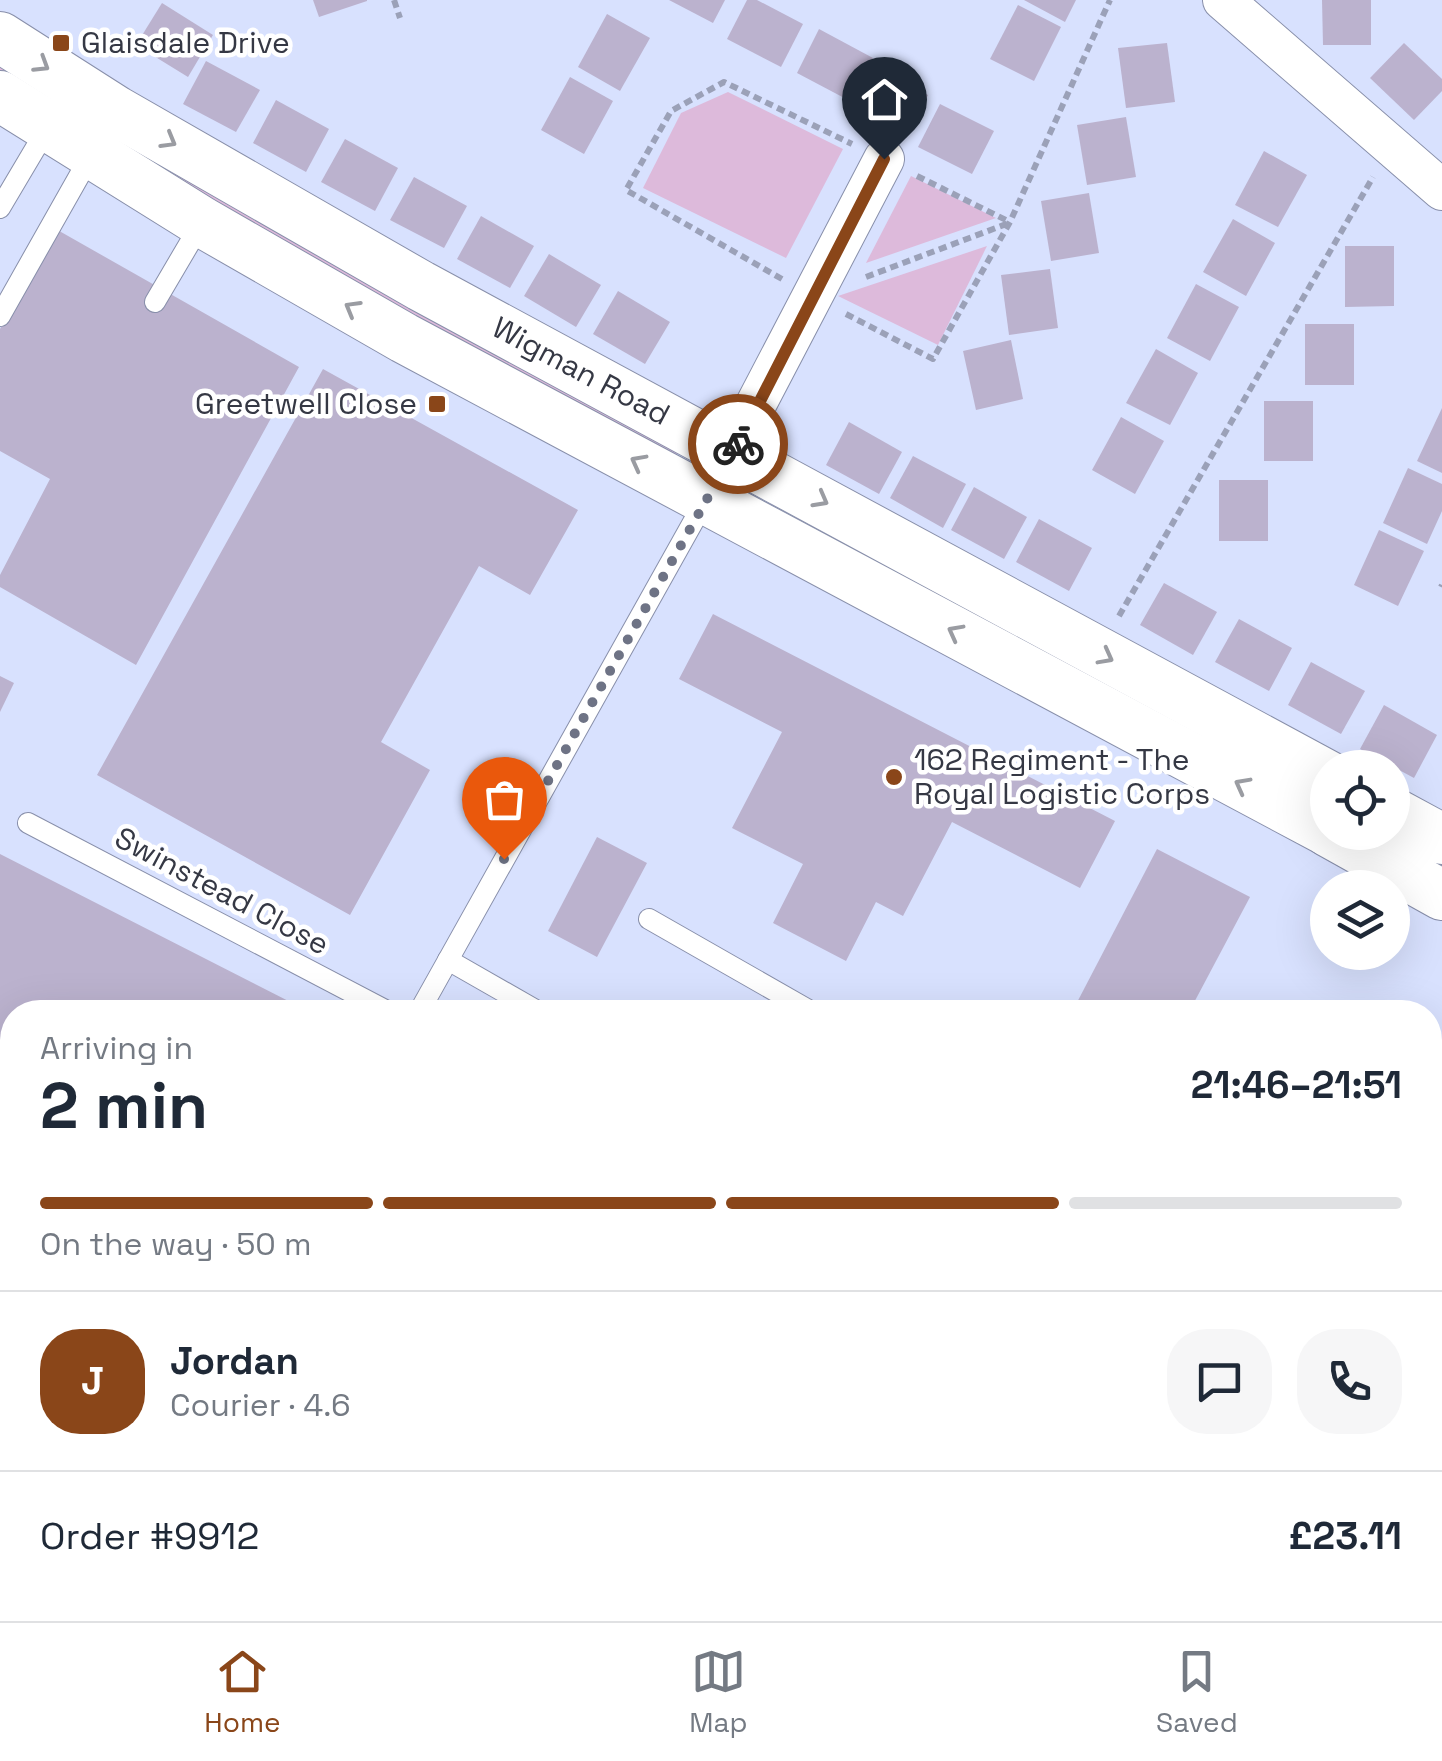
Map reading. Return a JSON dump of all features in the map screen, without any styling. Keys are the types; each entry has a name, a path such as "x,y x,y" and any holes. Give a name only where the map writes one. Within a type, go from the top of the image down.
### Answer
{"street":[{"path":"1223,0 1442,190"},
{"name":"Wigman Road","path":"0,38 116,111 421,286 734,452 1310,811"},
{"name":"Wigman Road","path":"0,96 202,222 404,338 1310,812"},
{"path":"707,498 884,159"},
{"path":"1410,822 1442,839"},
{"name":"Wigman Road","path":"1372,850 1442,895"}],"lane":[{"path":"0,208 48,127"},
{"path":"0,316 92,155"},
{"path":"155,302 202,222"},
{"path":"426,1000 707,498"},
{"name":"Swinstead Close","path":"28,824 366,1000"},
{"path":"649,918 791,1000"},
{"path":"448,960 518,1000"}],"path":[{"path":"394,0 400,18"},
{"path":"1010,222 724,82 671,112 626,190 813,297 933,358 1010,222 1110,0"},
{"path":"1114,626 1390,148"},
{"path":"813,297 1010,222"}],"shaded area":[{"path":"0,57 682,448 675,457 314,260 0,73"},
{"path":"728,92 843,149 786,258 643,188 681,113"},
{"path":"911,176 996,218 866,263"},
{"path":"987,246 938,345 838,296"}],"building":[{"path":"313,0 367,0 367,1 319,17"},
{"path":"669,0 725,0 713,23"},
{"path":"747,0 757,0 803,24 781,67 727,39"},
{"path":"1024,0 1076,0 1065,22"},
{"path":"1322,0 1371,0 1371,45 1323,45"},
{"path":"162,3 213,35 188,77 136,45"},
{"path":"1018,5 1061,27 1034,81 990,59"},
{"path":"607,14 650,38 620,91 578,67"},
{"path":"819,29 873,58 850,101 797,73"},
{"path":"1167,43 1175,102 1126,108 1118,48"},
{"path":"1404,43 1442,79 1442,91 1414,120 1370,78"},
{"path":"206,61 260,90 236,132 183,104"},
{"path":"875,67 928,95 906,138 852,111"},
{"path":"570,77 613,101 584,154 541,130"},
{"path":"276,100 329,129 306,172 253,143"},
{"path":"940,104 994,131 972,174 918,147"},
{"path":"1126,117 1136,177 1087,185 1077,125"},
{"path":"345,139 398,168 375,211 321,182"},
{"path":"1264,151 1307,175 1278,227 1235,205"},
{"path":"414,177 467,206 444,248 390,220"},
{"path":"1089,193 1099,253 1051,261 1041,201"},
{"path":"481,216 534,246 510,288 457,259"},
{"path":"1233,219 1275,243 1246,296 1203,272"},
{"path":"54,228 299,367 136,665 0,587 0,575 50,479 0,451 0,329"},
{"path":"1345,246 1394,246 1394,306 1345,307"},
{"path":"549,254 601,285 576,327 524,296"},
{"path":"1050,269 1058,328 1009,335 1001,275"},
{"path":"1196,284 1239,307 1210,361 1167,338"},
{"path":"618,291 670,322 645,364 593,334"},
{"path":"1305,324 1354,324 1354,385 1305,385"},
{"path":"1011,340 1023,399 976,410 963,351"},
{"path":"1156,349 1198,373 1170,425 1126,403"},
{"path":"323,369 578,510 530,595 479,566 381,742 430,770 350,915 97,775"},
{"path":"1264,401 1313,401 1313,461 1264,461"},
{"path":"1442,408 1442,473 1417,461"},
{"path":"1121,417 1164,441 1135,494 1092,470"},
{"path":"849,422 902,452 879,494 826,465"},
{"path":"913,456 966,484 943,528 890,498"},
{"path":"1408,468 1442,484 1442,511 1427,544 1383,523"},
{"path":"1219,480 1268,480 1268,541 1219,541"},
{"path":"974,487 1027,517 1004,559 951,530"},
{"path":"1039,519 1092,548 1069,591 1016,562"},
{"path":"1379,530 1424,551 1398,606 1354,585"},
{"path":"1164,583 1217,612 1193,655 1140,625"},
{"name":"162 Regiment - The Royal Logistic Corps","path":"713,614 1115,821 1080,888 952,822 903,916 876,902 846,961 773,923 803,864 732,828 782,732 679,679"},
{"path":"1239,619 1292,648 1269,691 1215,662"},
{"path":"1311,662 1365,691 1341,734 1288,705"},
{"path":"0,676 14,683 0,712"},
{"path":"1384,705 1437,735 1414,778 1410,776 1410,750 1360,749"},
{"path":"597,837 647,863 597,957 548,931"},
{"path":"1157,849 1250,897 1195,1000 1078,1000"},
{"path":"0,854 286,1000 0,1000"}],"way so far":[{"path":"504,859 738,444"}],"place":[{"name":"Glaisdale Drive","path":"61,43"},
{"name":"Greetwell Close","path":"437,404"},
{"name":"162 Regiment - The Royal Logistic Corps","path":"894,777"}],"route":[{"path":"738,444 884,159"}]}
